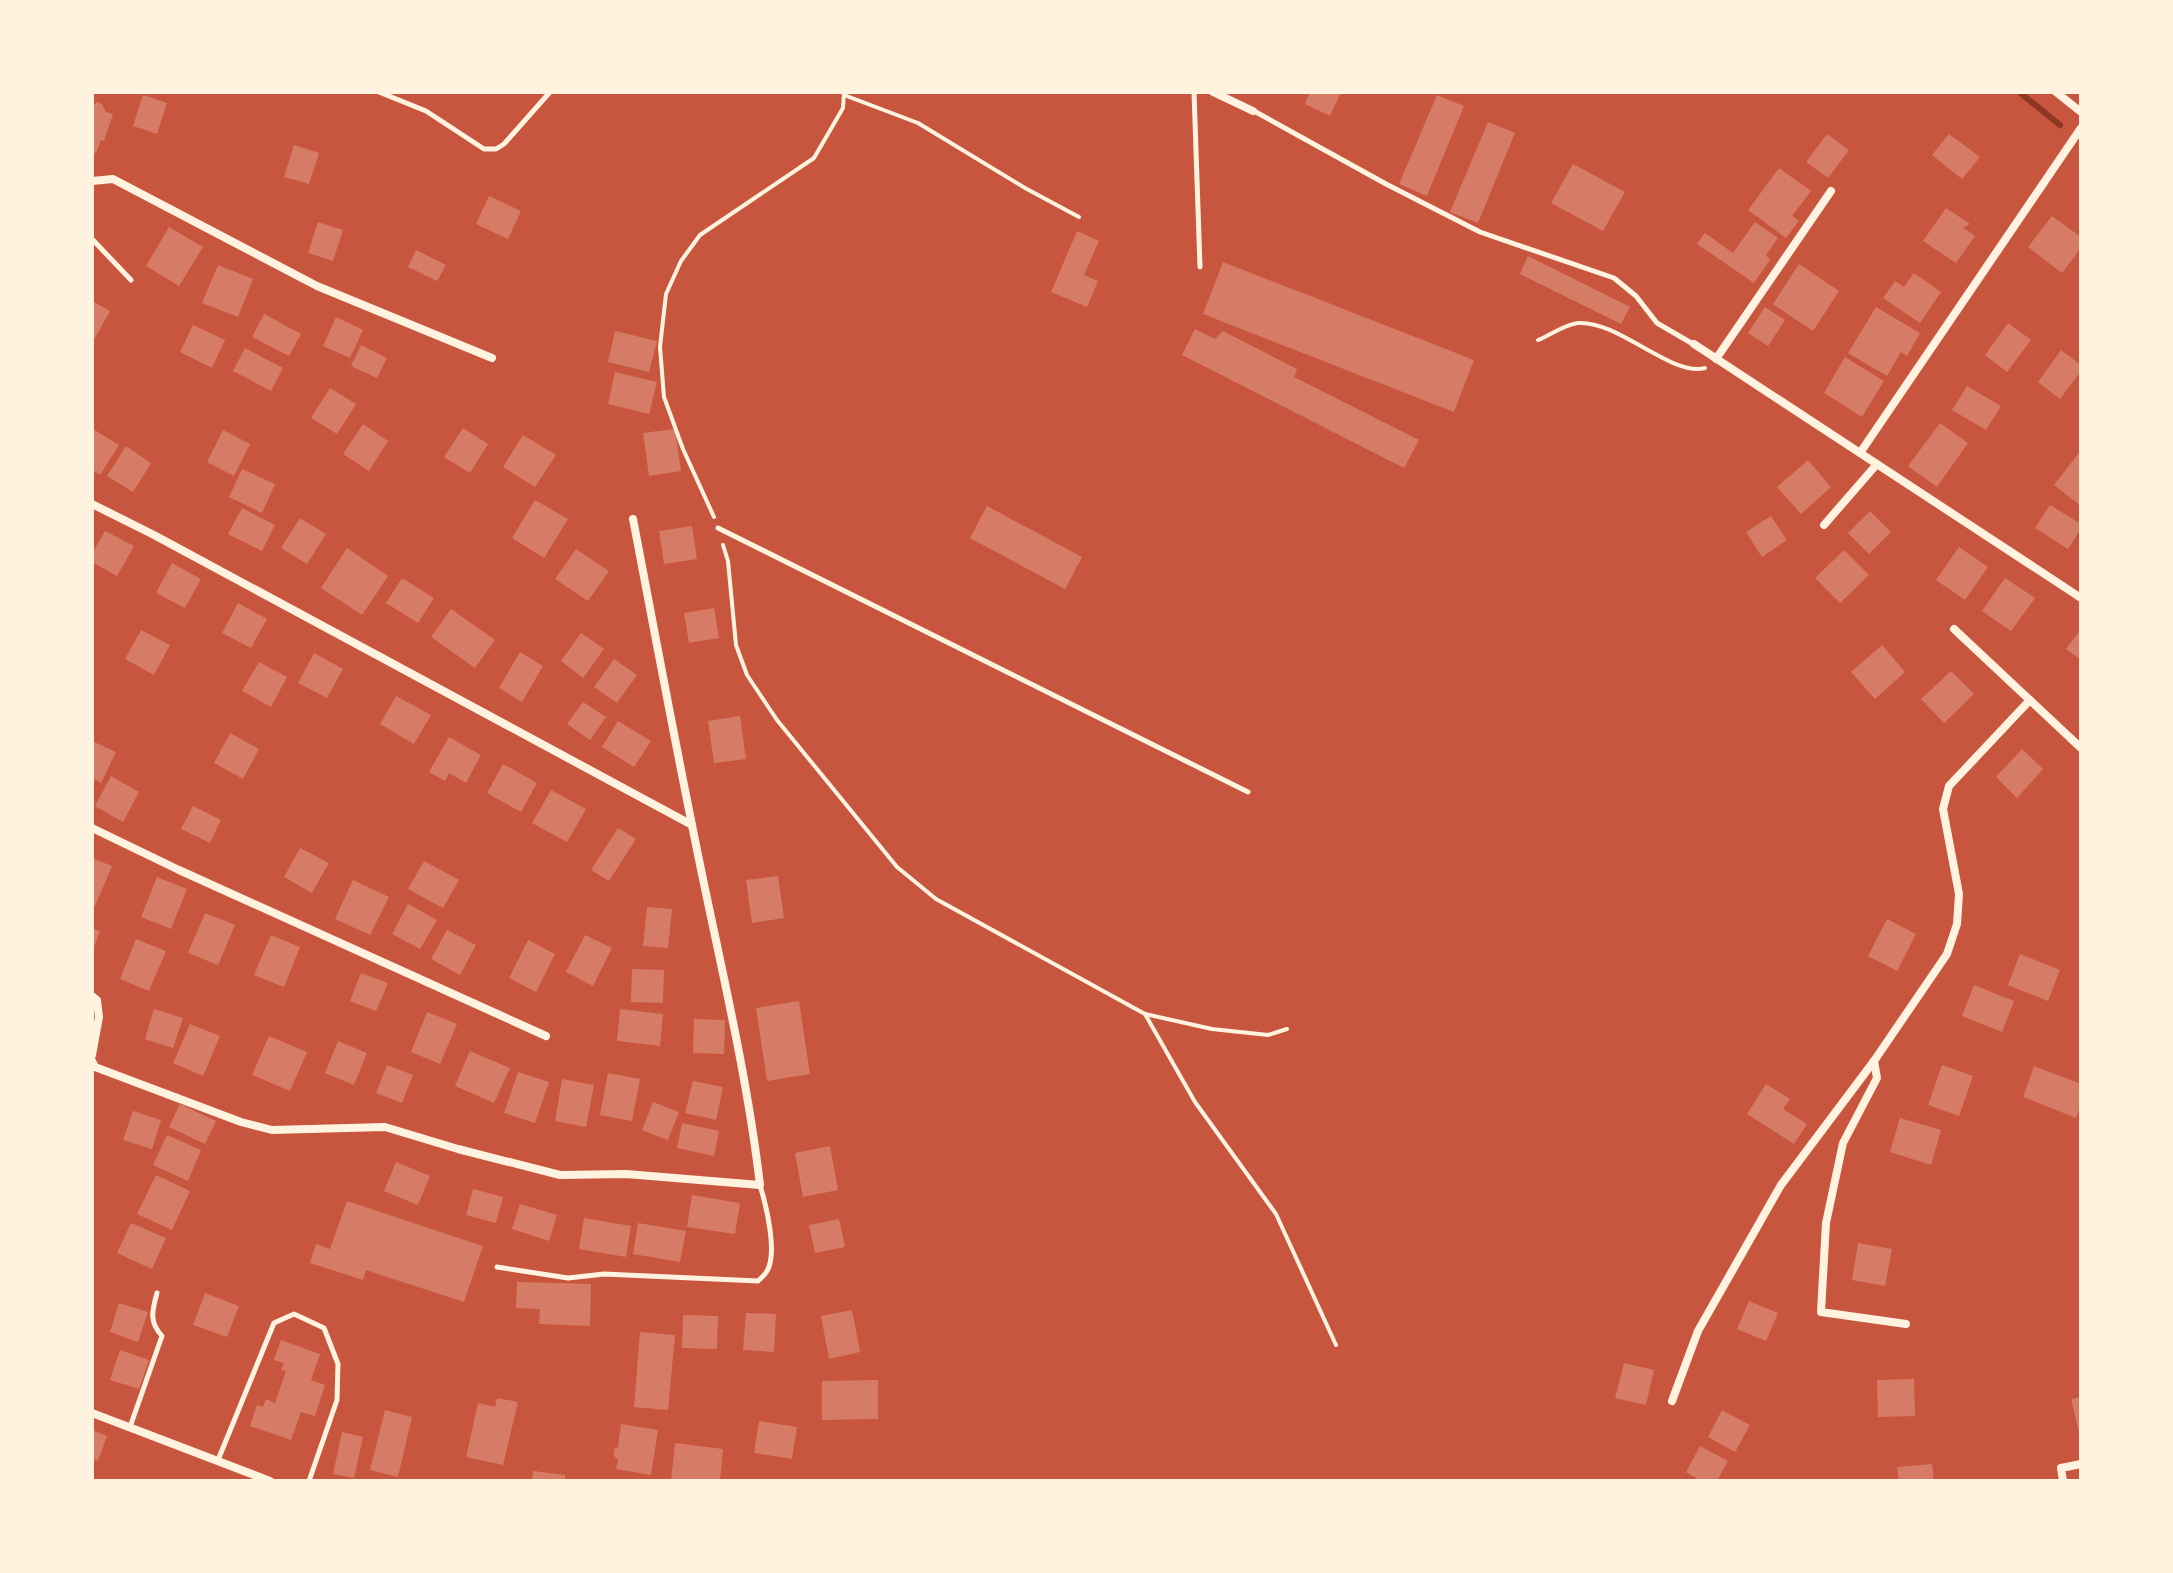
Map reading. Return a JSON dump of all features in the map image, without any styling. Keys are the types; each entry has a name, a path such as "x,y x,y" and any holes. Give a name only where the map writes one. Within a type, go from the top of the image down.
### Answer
{"street":[{"path":"1213,92 1253,111"},
{"path":"2056,92 2081,112"},
{"path":"1860,453 2081,128"},
{"path":"92,182 113,179 317,286 492,358"},
{"path":"1716,359 1831,191"},
{"path":"1694,344 2081,598"},
{"path":"1824,525 1877,464"},
{"path":"92,504 692,825"},
{"path":"92,996 97,1000 99,1017 92,1058 95,1067 241,1122 272,1130 385,1127 560,1175 626,1174 760,1185 733,1024 633,519"},
{"path":"1954,629 2081,748"},
{"path":"1672,1401 1698,1331 1781,1185 1874,1061 1947,954 1957,924 1959,894 1943,809 1949,786 2030,700"},
{"path":"92,828 546,1036"},
{"path":"1874,1061 1877,1078 1843,1143 1826,1223 1821,1312 1906,1324"},
{"path":"92,1413 270,1481"},
{"path":"2063,1481 2061,1468 2081,1464"}],"lane":[{"path":"379,92 426,111 484,149 492,150 504,144 550,92"},
{"path":"1194,92 1200,267"},
{"path":"1253,111 1480,232 1614,278 1636,296 1657,323 1694,344"},
{"path":"92,239 131,280"},
{"path":"718,528 1248,792"},
{"path":"497,1267 568,1278 604,1274 758,1281 768,1271 771,1256 768,1211 760,1185"},
{"path":"130,1427 162,1336 152,1321 157,1293"},
{"path":"218,1460 274,1323 294,1314 324,1328 338,1364 337,1400 309,1481"}],"path":[{"path":"1079,217 918,123 844,94 843,108 814,158 700,235 681,261 666,294 660,347 664,397 683,449 712,512 728,561 736,645 747,675 777,720 897,867 936,899 1145,1014 1212,1029 1268,1035 1287,1029"},
{"path":"1538,340 1576,323 1601,326 1687,369 1703,370 1716,359"},
{"path":"1145,1014 1195,1102 1276,1214 1336,1345"}],"building":[{"path":"1310,92 1341,92 1330,116 1305,104"},
{"path":"143,95 167,103 157,134 133,126"},
{"path":"1437,95 1464,106 1427,196 1399,184"},
{"path":"97,102 106,112 113,114 104,141 101,140 96,153 92,152 92,106"},
{"path":"1488,122 1515,133 1478,223 1450,212"},
{"path":"1827,134 1849,150 1828,178 1806,162"},
{"path":"1949,134 1980,157 1962,179 1932,155"},
{"path":"294,145 319,153 309,184 284,177"},
{"path":"1573,164 1625,192 1603,231 1551,203"},
{"path":"1779,168 1811,191 1792,216 1799,221 1786,238 1748,210"},
{"path":"489,196 521,211 508,239 476,224"},
{"path":"1946,208 1970,224 1963,228 1975,236 1956,263 1923,241"},
{"path":"2052,216 2081,237 2081,248 2062,273 2028,247"},
{"path":"318,222 343,230 333,261 308,253"},
{"path":"1755,222 1778,238 1766,255 1770,260 1754,283 1697,244 1705,233 1733,253"},
{"path":"169,227 203,247 179,286 146,266"},
{"path":"1077,231 1099,241 1084,275 1098,281 1087,307 1051,292"},
{"path":"416,250 446,265 437,281 408,267"},
{"path":"1528,256 1630,307 1621,324 1520,274"},
{"path":"1223,262 1474,360 1454,412 1203,314"},
{"path":"1799,264 1839,291 1813,331 1773,304"},
{"path":"218,265 253,279 238,317 202,303"},
{"path":"1914,273 1941,292 1920,323 1883,298 1895,281 1904,287"},
{"path":"92,301 110,311 95,338 92,337"},
{"path":"1765,307 1785,320 1768,346 1748,333"},
{"path":"1876,307 1920,333 1907,356 1901,352 1887,376 1848,353"},
{"path":"264,314 301,334 289,356 252,337"},
{"path":"336,317 363,330 350,358 323,346"},
{"path":"2008,323 2031,340 2007,372 1985,355"},
{"path":"193,325 225,340 212,368 180,352"},
{"path":"1195,329 1215,339 1223,331 1297,369 1294,377 1419,440 1404,468 1182,355"},
{"path":"615,331 657,341 649,372 608,362"},
{"path":"361,345 387,358 377,378 351,366"},
{"path":"245,348 283,368 271,391 233,371"},
{"path":"2061,350 2081,365 2081,371 2060,399 2038,382"},
{"path":"1845,357 1884,381 1862,417 1824,393"},
{"path":"615,372 657,382 649,414 608,404"},
{"path":"1967,386 2001,406 1986,430 1952,410"},
{"path":"330,388 356,404 337,434 311,418"},
{"path":"1940,423 1968,443 1937,487 1908,466"},
{"path":"363,424 388,441 369,471 343,454"},
{"path":"463,428 488,444 470,473 444,457"},
{"path":"93,429 119,445 100,475 92,470"},
{"path":"675,429 681,471 649,476 643,433"},
{"path":"223,430 250,444 234,476 207,462"},
{"path":"523,435 556,455 535,487 503,467"},
{"path":"126,446 151,463 133,492 107,476"},
{"path":"2081,450 2081,506 2054,485"},
{"path":"1808,460 1831,487 1801,514 1777,487"},
{"path":"242,469 275,484 262,513 229,497"},
{"path":"535,500 568,519 544,558 512,538"},
{"path":"2050,505 2081,524 2068,549 2035,528"},
{"path":"987,506 1082,557 1065,589 970,538"},
{"path":"242,508 275,525 262,551 228,534"},
{"path":"1870,511 1891,532 1869,554 1848,533"},
{"path":"1771,516 1787,540 1762,557 1746,532"},
{"path":"300,518 326,534 307,564 281,548"},
{"path":"692,526 697,559 664,564 659,531"},
{"path":"105,531 134,546 117,576 92,562 92,554"},
{"path":"1959,547 1988,567 1965,600 1936,580"},
{"path":"347,548 388,576 362,615 321,588"},
{"path":"576,549 609,571 588,601 555,579"},
{"path":"1844,550 1869,575 1840,603 1815,578"},
{"path":"172,563 201,579 185,608 156,593"},
{"path":"402,578 434,598 418,623 386,603"},
{"path":"2005,578 2035,598 2011,631 1982,611"},
{"path":"238,603 267,619 251,648 222,633"},
{"path":"714,608 719,638 689,643 684,613"},
{"path":"451,609 495,640 475,668 431,637"},
{"path":"2081,629 2081,660 2066,649"},
{"path":"141,630 170,645 154,675 125,659"},
{"path":"581,633 604,649 583,678 561,661"},
{"path":"1882,645 1905,672 1875,699 1851,672"},
{"path":"520,652 543,666 522,702 499,688"},
{"path":"314,653 343,669 327,698 298,683"},
{"path":"614,659 637,675 617,703 594,687"},
{"path":"259,662 287,677 271,707 242,691"},
{"path":"1951,671 1974,694 1944,723 1921,699"},
{"path":"396,696 431,715 414,744 380,724"},
{"path":"583,702 606,717 590,740 567,724"},
{"path":"740,716 746,759 714,763 708,721"},
{"path":"618,721 651,741 634,767 602,747"},
{"path":"230,733 259,749 243,779 214,763"},
{"path":"449,737 481,755 466,783 449,773 445,781 429,772"},
{"path":"92,741 116,752 101,783 92,778"},
{"path":"2022,749 2043,769 2017,798 1996,777"},
{"path":"503,764 537,783 521,812 487,793"},
{"path":"111,776 139,792 123,822 95,806"},
{"path":"551,790 586,809 567,842 532,823"},
{"path":"193,806 221,820 210,843 181,829"},
{"path":"618,828 636,839 609,881 591,870"},
{"path":"300,848 329,863 312,893 284,877"},
{"path":"92,858 112,866 95,906 92,905"},
{"path":"424,861 459,880 443,908 408,889"},
{"path":"778,876 784,918 752,923 746,880"},
{"path":"157,877 187,889 171,929 141,917"},
{"path":"353,880 389,897 370,935 335,919"},
{"path":"408,904 437,920 420,949 392,934"},
{"path":"647,907 672,909 668,948 643,946"},
{"path":"205,913 235,925 218,965 188,953"},
{"path":"1887,919 1916,934 1897,971 1868,956"},
{"path":"92,928 100,931 92,952"},
{"path":"447,930 476,945 460,975 431,959"},
{"path":"271,935 300,947 284,987 254,975"},
{"path":"585,935 612,948 593,986 566,972"},
{"path":"136,939 166,951 149,991 120,979"},
{"path":"528,940 555,954 536,992 509,978"},
{"path":"2020,954 2060,970 2048,1001 2008,985"},
{"path":"632,969 664,970 663,1003 631,1002"},
{"path":"361,973 388,983 376,1011 350,1001"},
{"path":"1974,985 2014,1001 2002,1032 1962,1016"},
{"path":"799,1001 810,1074 767,1081 756,1008"},
{"path":"154,1009 183,1018 173,1048 145,1039"},
{"path":"620,1009 663,1014 660,1046 617,1041"},
{"path":"427,1012 457,1024 440,1064 411,1052"},
{"path":"694,1019 725,1020 724,1054 693,1053"},
{"path":"190,1024 220,1036 203,1076 173,1063"},
{"path":"269,1036 307,1052 290,1091 252,1075"},
{"path":"338,1041 367,1053 354,1085 325,1073"},
{"path":"470,1051 510,1068 494,1103 455,1086"},
{"path":"387,1065 413,1075 402,1103 376,1093"},
{"path":"1942,1065 1973,1076 1959,1116 1928,1105"},
{"path":"2034,1066 2081,1084 2081,1104 2076,1118 2023,1097"},
{"path":"518,1072 549,1082 535,1123 504,1113"},
{"path":"608,1073 640,1079 632,1121 600,1115"},
{"path":"562,1079 594,1085 586,1127 555,1121"},
{"path":"693,1081 723,1087 716,1120 685,1113"},
{"path":"1766,1084 1790,1099 1783,1109 1807,1124 1794,1144 1747,1114"},
{"path":"653,1102 679,1112 668,1140 642,1130"},
{"path":"180,1104 216,1121 205,1144 169,1127"},
{"path":"133,1111 161,1120 152,1149 123,1140"},
{"path":"1900,1118 1941,1130 1931,1165 1890,1152"},
{"path":"682,1123 719,1131 714,1156 677,1148"},
{"path":"167,1135 201,1150 188,1181 153,1165"},
{"path":"830,1146 838,1190 803,1197 795,1153"},
{"path":"396,1162 430,1176 418,1205 384,1191"},
{"path":"156,1175 190,1191 172,1230 137,1214"},
{"path":"473,1189 503,1197 496,1223 466,1215"},
{"path":"692,1195 740,1203 735,1234 687,1227"},
{"path":"347,1201 483,1246 464,1302 366,1270 363,1280 310,1263 316,1244 330,1249"},
{"path":"520,1204 557,1215 549,1241 512,1229"},
{"path":"584,1218 631,1226 626,1257 579,1249"},
{"path":"839,1219 845,1247 815,1253 809,1225"},
{"path":"131,1223 166,1238 152,1269 117,1253"},
{"path":"638,1223 686,1231 680,1262 633,1254"},
{"path":"1858,1243 1892,1249 1885,1286 1852,1280"},
{"path":"517,1282 591,1284 590,1326 539,1324 540,1309 516,1308"},
{"path":"205,1293 239,1306 227,1337 193,1325"},
{"path":"1749,1301 1778,1313 1766,1341 1737,1329"},
{"path":"119,1303 148,1312 138,1342 110,1332"},
{"path":"852,1310 860,1352 829,1359 821,1316"},
{"path":"746,1313 776,1314 774,1352 743,1350"},
{"path":"683,1315 718,1316 717,1349 682,1348"},
{"path":"640,1332 675,1335 668,1410 634,1407"},
{"path":"281,1340 320,1354 311,1380 325,1385 315,1416 301,1412 291,1440 250,1426 257,1405 263,1407 266,1399 275,1403 286,1371 281,1370 284,1363 274,1360"},
{"path":"120,1350 149,1360 139,1389 110,1380"},
{"path":"1624,1363 1654,1370 1646,1405 1615,1398"},
{"path":"1914,1379 1915,1416 1878,1417 1877,1380"},
{"path":"878,1380 878,1419 822,1420 822,1381"},
{"path":"2081,1397 2081,1436 2080,1436 2071,1399"},
{"path":"497,1398 518,1402 503,1465 466,1457 478,1403 495,1407"},
{"path":"385,1410 412,1417 398,1477 370,1470"},
{"path":"1722,1410 1750,1425 1735,1452 1708,1437"},
{"path":"759,1421 797,1427 792,1459 754,1453"},
{"path":"621,1424 658,1430 651,1475 616,1469 618,1460 614,1449 618,1447"},
{"path":"92,1430 107,1436 98,1461 92,1458"},
{"path":"342,1432 363,1437 354,1478 333,1474"},
{"path":"675,1443 723,1449 720,1481 671,1481"},
{"path":"1700,1446 1728,1461 1717,1481 1701,1481 1686,1472"},
{"path":"1932,1464 1934,1481 1899,1481 1897,1467"},
{"path":"533,1471 565,1475 565,1481 532,1481"}],"waterway":[{"path":"2019,92 2060,125"}]}
